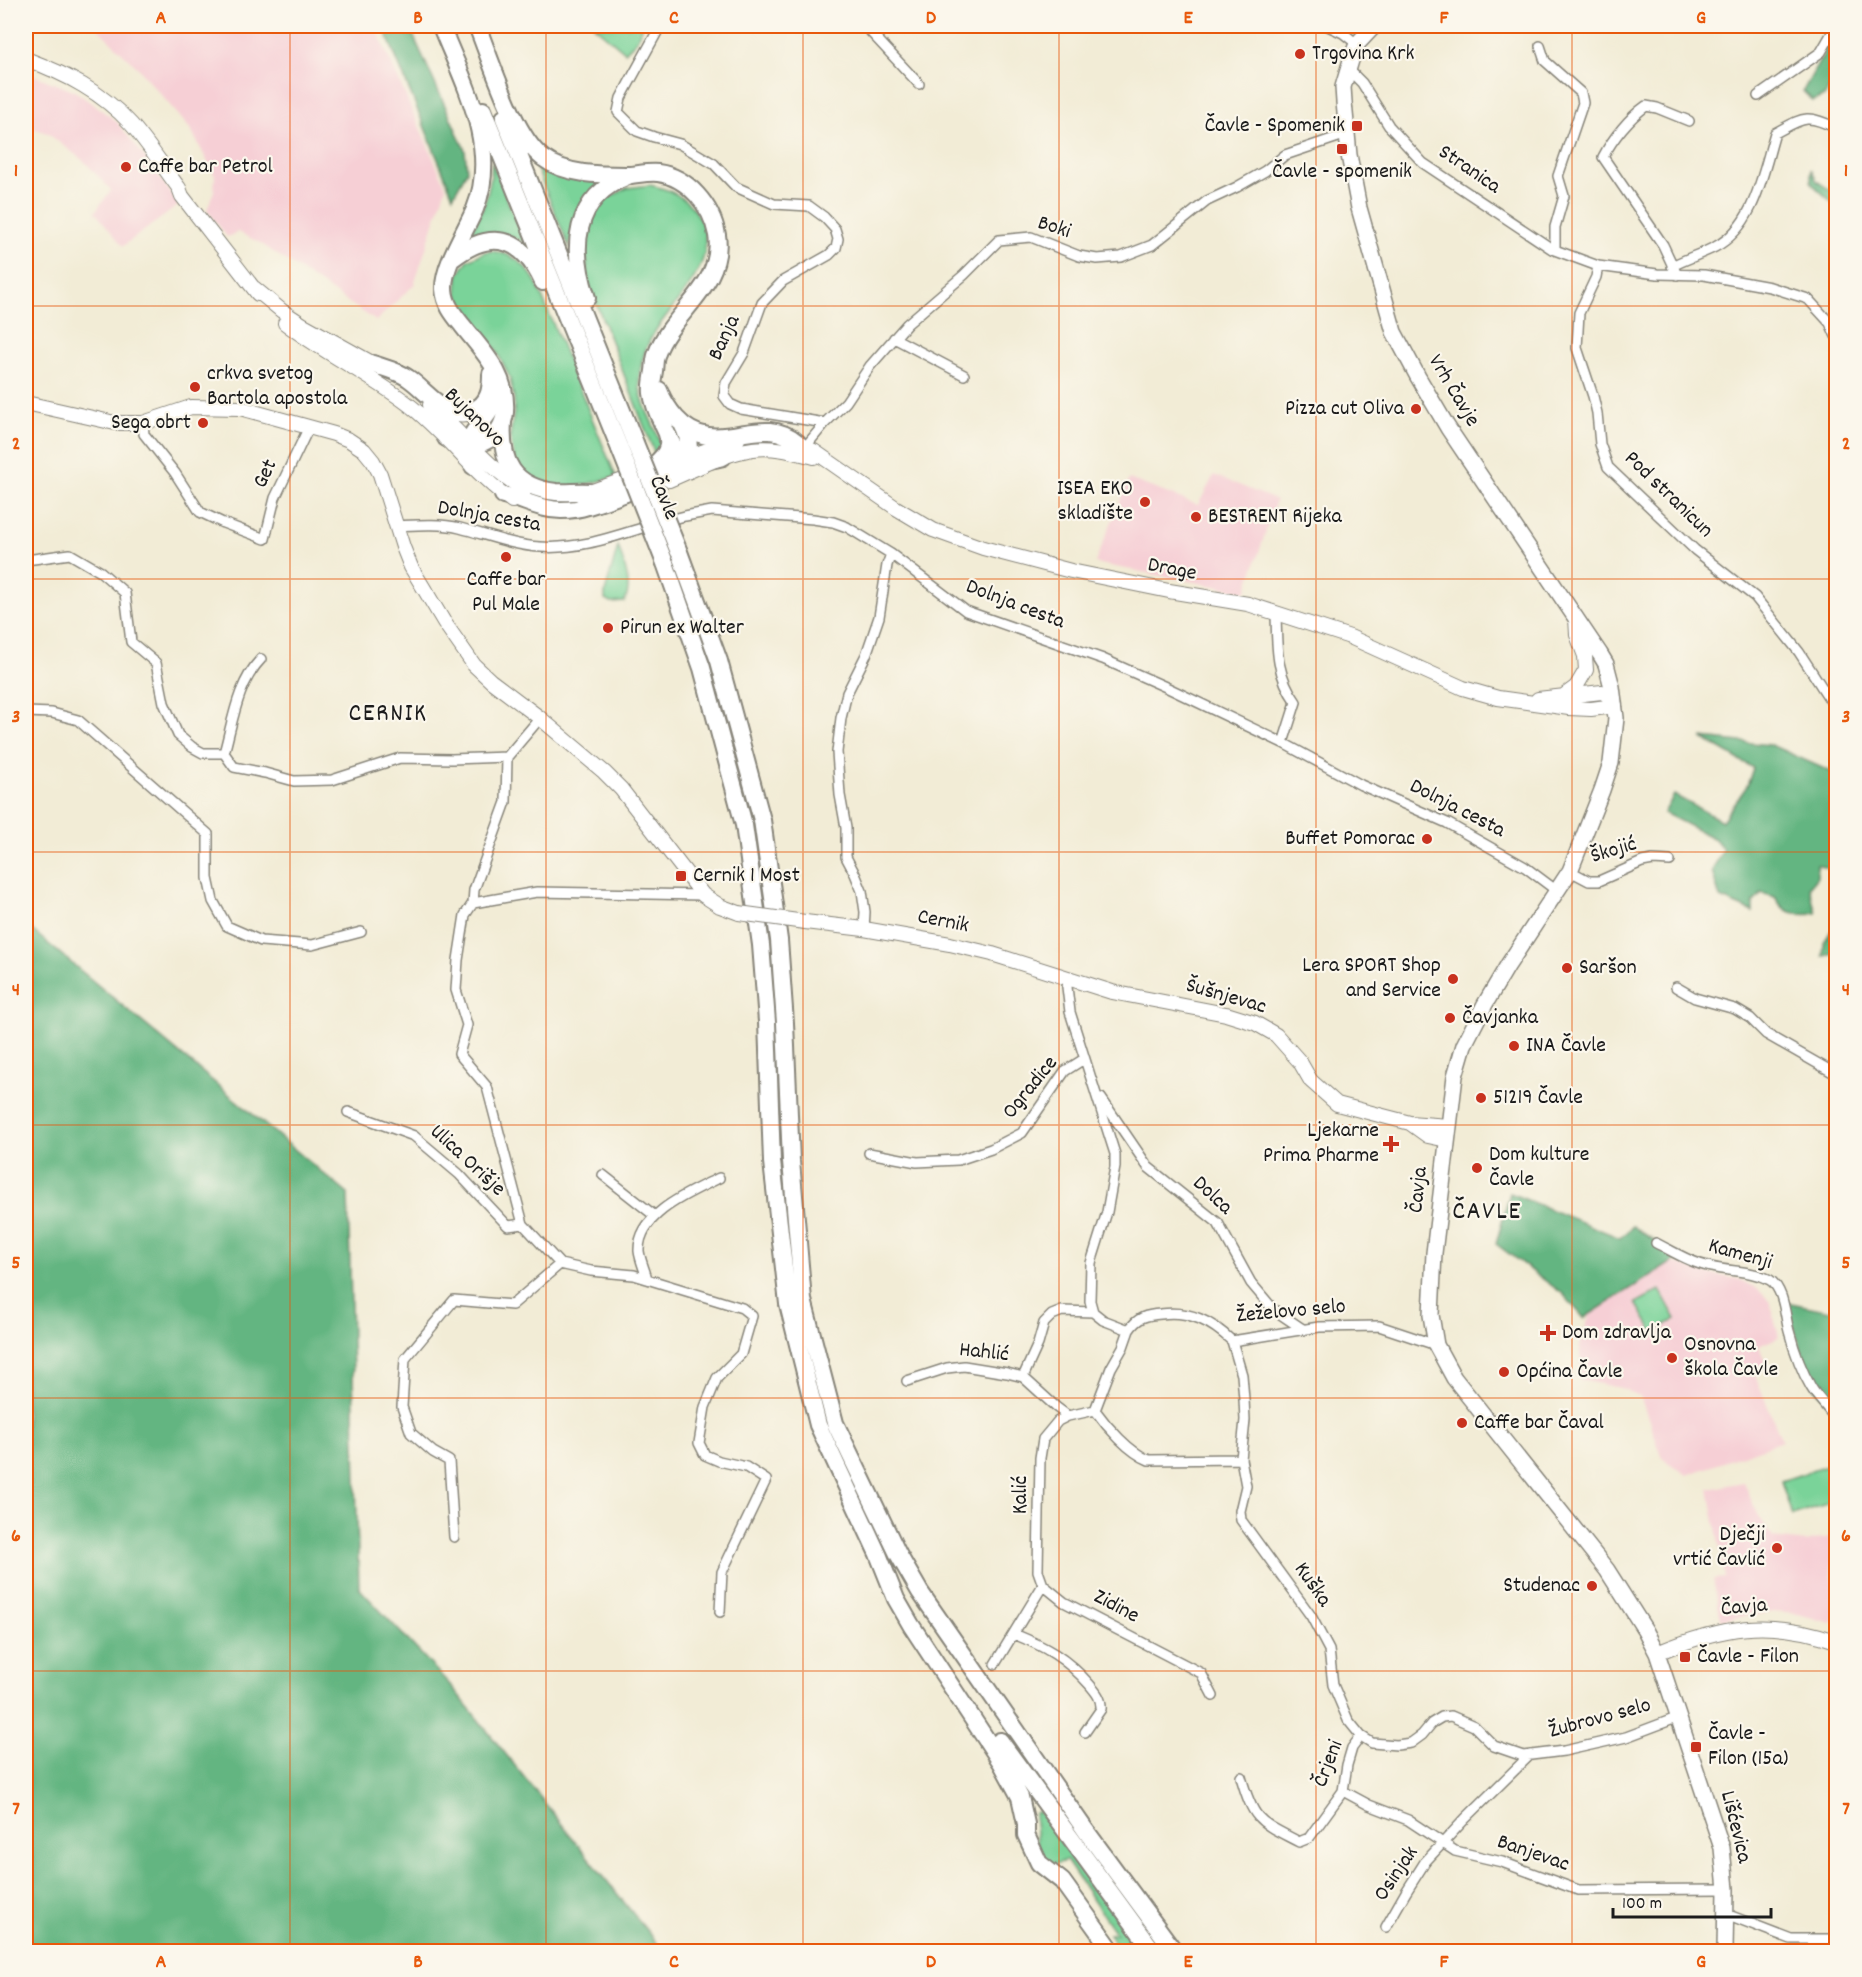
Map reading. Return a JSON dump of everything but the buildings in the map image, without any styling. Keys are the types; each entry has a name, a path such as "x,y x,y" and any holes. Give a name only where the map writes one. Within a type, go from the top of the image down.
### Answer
{"highway":[{"path":"441,26 479,128 484,163 484,178 479,198 444,280 447,302 451,312 478,346 503,384 505,404 501,441 512,470 521,480 543,489 589,492"},
{"path":"450,26 627,446"},
{"path":"467,26 627,446"},
{"path":"477,26 516,122 540,156 556,166 580,172 659,174 678,180 687,186 706,207 712,218 717,237 711,273 701,291 662,343 655,359 652,393 656,408 674,448 685,458 701,462 723,457"},
{"path":"627,446 581,280 578,259 582,219 590,204 601,191 634,175"},
{"path":"452,259 480,243 500,240 519,248 530,260 627,446"},
{"path":"472,466 470,437 493,405 496,387 478,346"},
{"path":"373,364 409,378 443,408 457,414 476,409 485,401 490,390 491,374"},
{"path":"654,369 661,396 667,407 682,424 696,432 709,437 722,437 767,430 787,434 802,445"},
{"path":"446,438 459,444 477,444 489,440 503,422"},
{"path":"503,495 543,508 560,510 598,503 671,473 683,465 689,443 682,424"},
{"path":"650,470 661,461 669,448 666,430"},
{"name":"Čavle","path":"627,446 681,551 719,661 762,820 779,940 791,1161 803,1300 835,1424 898,1554 920,1592 1011,1724"},
{"name":"Čavle","path":"627,446 702,668 744,825 761,945 767,1022 772,1162 788,1304 818,1425 878,1554"},
{"path":"878,1554 906,1616 964,1703 1020,1797 1026,1835 1039,1863 1062,1881 1113,1952"},
{"path":"878,1554 910,1608 986,1721 1154,1952"},
{"path":"1011,1724 1175,1952"},
{"path":"1011,1724 1047,1762 1186,1952"}],"main road":[{"path":"1357,44 1374,26"},
{"name":"Vrh Čavje","path":"1357,44 1343,87 1347,134 1359,208 1389,316 1401,347 1448,428 1606,664 1615,703"},
{"name":"Bujanovo","path":"26,59 79,82 117,110 137,132 179,188 182,196 277,318 407,403 503,495 535,512 564,516 606,506 660,484"},
{"name":"Bujanovo","path":"254,288 282,311 373,364 420,396 445,417 469,444 526,491 546,497 564,498 589,492 685,458"},
{"path":"26,403 115,423 143,423 191,407 225,407 247,410 349,440 364,450 380,474 411,567 467,656 491,681 590,758 621,789 703,895"},
{"name":"Drage","path":"685,458 748,436 770,435 802,445 924,524 983,548 1071,571 1248,604 1276,612 1350,637 1463,687 1498,698 1592,709 1615,703"},
{"name":"Drage","path":"660,484 742,451 764,449 789,451 825,459"},
{"path":"1563,697 1576,687 1586,670 1585,656 1577,634 1576,618"},
{"name":"Drage","path":"1522,701 1602,692 1615,703"},
{"name":"Čavja","path":"1615,703 1611,763 1570,871 1503,972 1464,1045 1455,1076 1448,1133 1434,1254 1431,1315 1436,1345 1454,1378 1607,1570 1645,1630 1657,1653 1678,1717"},
{"name":"Cernik","path":"703,895 720,906 739,913 950,944 992,954 1069,979"},
{"name":"Šušnjevac","path":"1069,979 1112,992 1226,1014 1255,1023 1276,1035 1300,1062 1311,1081 1337,1104 1352,1110 1410,1123 1428,1136 1448,1133"},
{"name":"Čavja","path":"1657,1653 1719,1631 1748,1627 1781,1627 1808,1631 1836,1641"},
{"name":"Lišćevica","path":"1678,1717 1722,1848 1726,1889 1725,1952"}],"street":[{"name":"Banja","path":"658,26 657,32 621,98 618,112 638,131 680,144 714,164 736,187 774,204 809,206 824,217 834,229 838,239 836,248 829,255 783,281 762,303 744,354 726,383 724,396 730,404 741,409 825,423"},
{"path":"865,26 919,84"},
{"path":"1228,26 1234,26"},
{"path":"1328,26 1343,33 1357,44"},
{"path":"1758,96 1821,52 1836,26"},
{"path":"1540,46 1545,61 1581,93 1583,103 1558,176 1564,196 1555,227 1555,250"},
{"name":"Stranica","path":"1348,69 1362,83 1389,126 1423,164 1555,250 1598,266 1657,274 1674,270 1760,285 1808,299 1830,323 1836,336"},
{"path":"1689,121 1646,106 1609,145 1603,157 1663,245 1674,270 1716,247 1736,232 1759,186 1775,133 1803,118 1819,119 1836,128"},
{"name":"Boki","path":"802,445 846,402 870,366 907,324 964,275 999,240 1032,237 1078,256 1097,259 1121,257 1152,244 1207,201 1265,171 1285,155 1347,134"},
{"name":"Pod stranicun","path":"1598,266 1596,277 1579,313 1576,333 1577,348 1593,396 1600,444 1608,467 1695,550 1755,597 1799,652 1836,709"},
{"path":"894,338 964,375"},
{"name":"Get","path":"143,423 144,434 175,473 200,512 265,539 275,498 309,427"},
{"name":"Dolnja cesta","path":"396,526 437,525 460,528 509,543 565,548 712,511 833,522 859,533 891,554 966,611 1107,660 1283,743 1361,785 1447,823 1525,867 1557,891"},
{"path":"26,560 70,554 101,572 125,593 131,642 156,663 164,704 178,735 203,753 224,753"},
{"path":"864,930 865,912 862,891 846,857 846,828 840,795 837,752 847,693 866,654 879,617 887,565 891,554"},
{"path":"1276,612 1279,667 1296,702 1284,733 1283,743"},
{"path":"224,753 239,695 249,671 261,659"},
{"path":"26,712 52,713 78,720 207,834 208,878 213,901 227,926 261,941 312,945 361,932"},
{"path":"540,718 507,757 506,802 474,890 473,903 465,915 456,990 467,1025 459,1054 487,1087 523,1224 560,1264 591,1271 634,1275 742,1308 752,1316 741,1354 717,1378 705,1407 699,1443 705,1455 719,1461 746,1467 766,1480 722,1572 720,1612"},
{"path":"224,753 234,767 294,781 332,780 400,758 507,757"},
{"name":"Škojić","path":"1570,871 1589,881 1599,881 1642,862 1670,861"},
{"path":"473,903 537,892 703,895"},
{"path":"1069,979 1067,1000 1115,1154 1107,1212 1090,1263 1090,1301 1093,1312 1103,1320 1130,1330 1111,1368 1095,1410 1105,1424 1139,1457 1149,1460 1241,1459"},
{"path":"1676,987 1695,998 1735,1009 1750,1018 1766,1034 1836,1074"},
{"name":"Ogradice","path":"868,1153 927,1162 957,1161 991,1149 1022,1133 1065,1071 1084,1059"},
{"name":"Dolca","path":"1094,1088 1149,1167 1218,1223 1251,1283 1274,1309 1304,1330"},
{"name":"Ulica Orišje","path":"348,1112 414,1136 459,1174 508,1226 523,1224"},
{"path":"603,1175 655,1216"},
{"path":"647,1279 639,1251 644,1232 655,1216 675,1200 719,1178"},
{"name":"Kamenji","path":"1656,1243 1696,1263 1772,1281 1783,1303 1789,1333 1800,1366 1812,1389 1836,1420"},
{"path":"454,1537 449,1461 433,1452 411,1433 402,1407 405,1359 454,1300 512,1305 560,1264"},
{"path":"1068,1416 1023,1377 1038,1344 1044,1323 1052,1315 1062,1311 1093,1312"},
{"name":"Žeželovo selo","path":"1130,1330 1136,1320 1145,1316 1172,1312 1186,1313 1223,1332 1232,1341 1319,1327 1379,1326 1436,1345"},
{"name":"Kuška","path":"1232,1341 1242,1375 1244,1399 1245,1420 1241,1459 1246,1486 1240,1511 1241,1520 1311,1616 1329,1650 1333,1685 1339,1702 1348,1720 1361,1736"},
{"name":"Hahlić","path":"907,1381 947,1368 964,1366 1023,1377"},
{"name":"Kalić","path":"1044,1585 1038,1571 1040,1458 1043,1439 1053,1426 1068,1416 1095,1410"},
{"path":"995,1664 1044,1585"},
{"name":"Zidine","path":"1044,1585 1064,1602 1201,1673 1214,1696"},
{"path":"1014,1634 1041,1645 1064,1659 1095,1691 1100,1700 1101,1709 1085,1732"},
{"name":"Žubrovo selo","path":"1361,1736 1372,1743 1397,1745 1411,1743 1432,1723 1442,1717 1451,1716 1474,1726 1494,1746 1523,1756 1568,1750 1626,1737 1678,1717"},
{"name":"Črjeni","path":"1241,1777 1249,1804 1262,1822 1299,1842 1310,1838 1343,1791 1352,1748 1361,1736"},
{"name":"Žubrovo selo","path":"1443,1843 1530,1755"},
{"name":"Banjevac","path":"1343,1791 1369,1805 1408,1820 1455,1851 1502,1862 1578,1890 1726,1889"},
{"name":"Osinjak","path":"1386,1927 1425,1862 1443,1843"},
{"path":"1726,1914 1791,1939 1814,1941 1836,1939"}],"shaded area":[{"path":"95,26 375,26 446,187 414,285 376,321 260,243 238,232 227,237 207,210 214,191 215,176 191,130 138,68"},
{"path":"26,72 76,92 116,121 179,205 123,246 95,212 111,190 85,162 47,133 26,126"},
{"path":"1214,475 1276,500 1246,592 1095,563 1129,479 1198,505"},
{"name":"Osnovna škola Čavle","path":"1672,1262 1709,1274 1738,1279 1755,1287 1770,1301 1779,1337 1759,1346 1768,1369 1755,1375 1782,1441 1687,1475 1663,1459 1640,1396 1621,1388 1580,1380 1580,1345 1589,1316"},
{"name":"Dječji vrtić Čavlić","path":"1743,1482 1763,1525 1774,1538 1805,1542 1835,1536 1831,1573 1836,1593 1836,1618 1832,1623 1798,1614 1774,1612 1721,1620 1713,1579 1725,1578 1709,1489"}],"green space":[{"path":"383,26 409,26 465,150 467,171 453,196"},
{"path":"594,26 642,26 637,40 625,52"},
{"path":"1836,26 1833,36 1836,51 1836,82 1831,84 1825,96 1813,101 1803,91 1823,55 1824,28"},
{"path":"532,157 605,181 575,218 569,247"},
{"path":"492,162 525,243 497,234 468,237 485,201"},
{"path":"1811,169 1817,181 1836,194 1836,206 1811,183"},
{"path":"650,185 676,194 692,206 704,229 706,246 695,277 654,333 642,362 640,391 660,442 656,457 588,282 585,243 592,218 608,198 627,188"},
{"path":"492,251 513,257 528,270 536,282 616,477 579,486 559,486 531,479 515,463 510,437 514,398 510,378 496,350 464,308 457,293 458,275 468,260"},
{"path":"618,546 627,574 628,589 624,602 611,603 605,600 605,592"},
{"path":"1702,738 1771,745 1836,774 1836,871 1817,864 1817,877 1809,887 1816,913 1803,914 1788,911 1775,897 1762,893 1753,903 1753,912 1720,898 1712,871 1723,849 1715,839 1664,813 1674,795 1722,821 1747,786 1753,768"},
{"path":"26,925 348,1194 359,1588 453,1688 663,1951 26,1951"},
{"path":"1831,931 1836,932 1836,954 1823,956 1824,942"},
{"path":"1510,1193 1620,1238 1633,1226 1679,1258 1584,1318 1563,1294 1496,1244"},
{"path":"1660,1290 1676,1319 1653,1332 1636,1303"},
{"path":"1786,1302 1836,1312 1836,1414 1812,1383"},
{"path":"1836,1463 1836,1501 1792,1515 1781,1481"},
{"path":"1038,1811 1142,1951 1121,1951 1109,1934 1116,1934 1066,1860 1051,1863 1038,1853 1034,1813"}],"place":[{"name":"Trgovina Krk","path":"1300,54"},
{"name":"Čavle - Spomenik","path":"1357,126"},
{"name":"Čavle - spomenik","path":"1342,149"},
{"name":"Caffe bar Petrol","path":"126,167"},
{"name":"crkva svetog Bartola apostola","path":"195,387"},
{"name":"Pizza cut Oliva","path":"1416,409"},
{"name":"Sega obrt","path":"203,423"},
{"name":"ISEA EKO skladište","path":"1145,502"},
{"name":"BESTRENT Rijeka","path":"1196,517"},
{"name":"Caffe bar Pul Male","path":"506,557"},
{"name":"Pirun ex Walter","path":"608,628"},
{"name":"Buffet Pomorac","path":"1427,839"},
{"name":"Cernik 1 Most","path":"681,876"},
{"name":"Saršon","path":"1567,968"},
{"name":"Lera SPORT Shop and Service","path":"1453,979"},
{"name":"Čavjanka","path":"1450,1018"},
{"name":"INA Čavle","path":"1514,1046"},
{"name":"51219 Čavle","path":"1481,1098"},
{"name":"Ljekarne Prima Pharme","path":"1391,1144"},
{"name":"Dom kulture Čavle","path":"1477,1168"},
{"name":"Dom zdravlja","path":"1548,1333"},
{"name":"Osnovna škola Čavle","path":"1672,1358"},
{"name":"Općina Čavle","path":"1504,1372"},
{"name":"Caffe bar Čaval","path":"1462,1423"},
{"name":"Dječji vrtić Čavlić","path":"1777,1548"},
{"name":"Studenac","path":"1592,1586"},
{"name":"Čavle - Filon","path":"1685,1657"},
{"name":"Čavle - Filon (15a)","path":"1696,1747"}],"district":[{"name":"CERNIK","path":"388,714"},
{"name":"ČAVLE","path":"1487,1212"}]}
